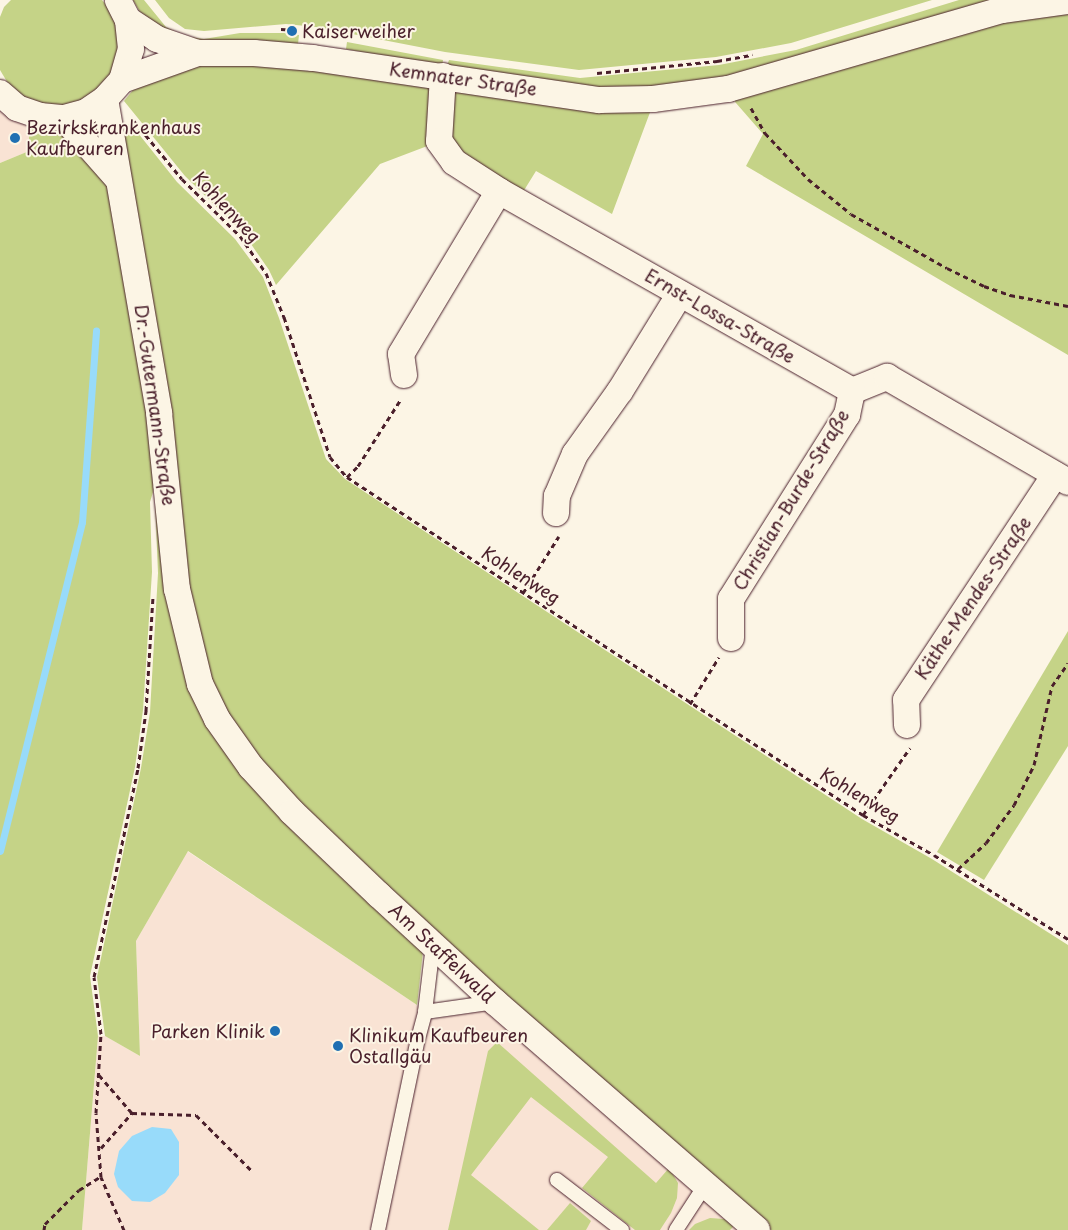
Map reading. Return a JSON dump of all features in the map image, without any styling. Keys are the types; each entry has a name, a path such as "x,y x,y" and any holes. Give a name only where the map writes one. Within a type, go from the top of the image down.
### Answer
{"street":[{"name":"Kemnater Straße","path":"123,10 157,39 198,53 254,53 314,58 599,100 653,99 733,88 1002,10 1068,1"},
{"path":"113,91 131,49 123,10"},
{"name":"Kemnater Straße","path":"64,118 86,112 113,91 198,53"},
{"name":"Ernst-Lossa-Straße","path":"443,76 439,141 454,162 500,191 852,391"},
{"name":"Dr.-Gutermann-Straße","path":"113,91 117,178 137,274 159,413 177,589 186,632"},
{"path":"0,93 18,108 40,116 64,118"},
{"name":"Dr.-Gutermann-Straße","path":"64,118 117,178"},
{"path":"404,375 401,354 500,191"},
{"path":"556,513 557,496 575,454 620,391 680,294"},
{"path":"852,391 887,377 1062,479"},
{"name":"Christian-Burde-Straße","path":"731,638 731,599 847,415 852,391"},
{"name":"Käthe-Mendes-Straße","path":"907,725 906,700 1062,479"},
{"name":"Am Staffelwald","path":"186,632 200,684 217,719 251,767 292,812 494,1002 757,1230"}],"lane":[{"path":"378,1230 411,1068 426,1012 433,945"},
{"path":"426,1012 494,1002"},
{"path":"557,1180 622,1230"},
{"path":"676,1230 706,1184"}],"path":[{"path":"276,29 305,31"},
{"path":"589,74 670,67 755,54"},
{"path":"733,88 765,133 808,179 851,214 940,264 984,286 1010,295 1068,306"},
{"name":"Kohlenweg","path":"113,91 182,179 240,236 266,273 284,317 330,457 347,477 863,816 958,870 1068,938"},
{"path":"347,477 358,466 406,392 404,375"},
{"path":"523,593 563,530 556,513"},
{"path":"124,1230 101,1177 96,1113 101,1034 94,977 138,768 146,711 153,591"},
{"path":"690,704 731,638"},
{"path":"958,870 986,843 1014,805 1034,765 1052,686 1068,663"},
{"path":"863,816 910,747 907,725"},
{"path":"99,1076 132,1113 196,1115 251,1170"},
{"path":"100,1148 132,1113"},
{"path":"44,1230 44,1224 79,1190 101,1177"}],"shaded area":[{"name":"Bezirkskrankenhaus Kaufbeuren","path":"0,106 29,124 29,151 0,163"},
{"name":"Klinikum Kaufbeuren Ostallgäu","path":"187,851 417,1005 433,1019 494,1009 747,1230 82,1230 98,1036 105,1036 140,1056 136,941"}],"green space":[{"path":"11,0 102,0 111,10 119,29 120,50 114,70 102,87 85,99 65,106 45,105 25,98 9,85 0,70 0,17 4,7"},
{"path":"133,0 144,0 166,27 184,36 204,39 240,33 284,33 299,35 298,44 178,41 140,12"},
{"path":"155,0 932,0 791,43 716,57 579,70 445,52 316,27 286,24 204,31 185,29 169,18"},
{"path":"959,0 1028,0 727,83 601,93 446,68 449,60 580,78 719,65 796,50"},
{"path":"1068,7 1068,355 746,166 763,134 729,95 928,36"},
{"path":"347,42 443,60 442,68 346,49"},
{"path":"200,62 254,62 437,84 430,145 380,164 276,285 269,270 244,234 185,176 124,101 137,85"},
{"path":"451,84 652,107 612,214 536,171 523,192 459,155 445,136"},
{"path":"130,123 177,182 235,239 263,277 279,318 326,459 345,479 862,819 932,859 1068,945 1068,1230 767,1230 297,807 224,714 194,630 122,130"},
{"path":"29,124 61,128 109,180 157,479 150,502 152,572 143,710 135,767 90,976 98,1036 82,1230 0,1230 0,163 29,151"},
{"path":"155,501 192,689 423,951 417,1005 188,851 136,941 140,1056 105,1036 97,977 141,768 150,712 158,573"},
{"path":"1068,631 1068,746 984,880 937,852"},
{"path":"497,1042 656,1183 669,1168 678,1183 677,1198 671,1213 660,1230 635,1230 582,1188 608,1157 531,1097 471,1175 539,1230 448,1230 488,1051"},
{"path":"570,1203 591,1221 586,1230 547,1230"},
{"path":"710,1218 724,1219 735,1225 730,1230 689,1230 695,1224"}],"water":[{"path":"152,1127 171,1129 179,1142 179,1175 165,1193 150,1202 132,1201 118,1187 114,1174 119,1151 132,1136"}],"waterway":[{"path":"0,851 82,522 96,331"}],"place":[{"name":"Kaiserweiher","path":"292,31"},
{"name":"Bezirkskrankenhaus Kaufbeuren","path":"15,138"},
{"name":"Parken Klinik","path":"275,1031"},
{"name":"Klinikum Kaufbeuren Ostallgäu","path":"338,1046"}]}
